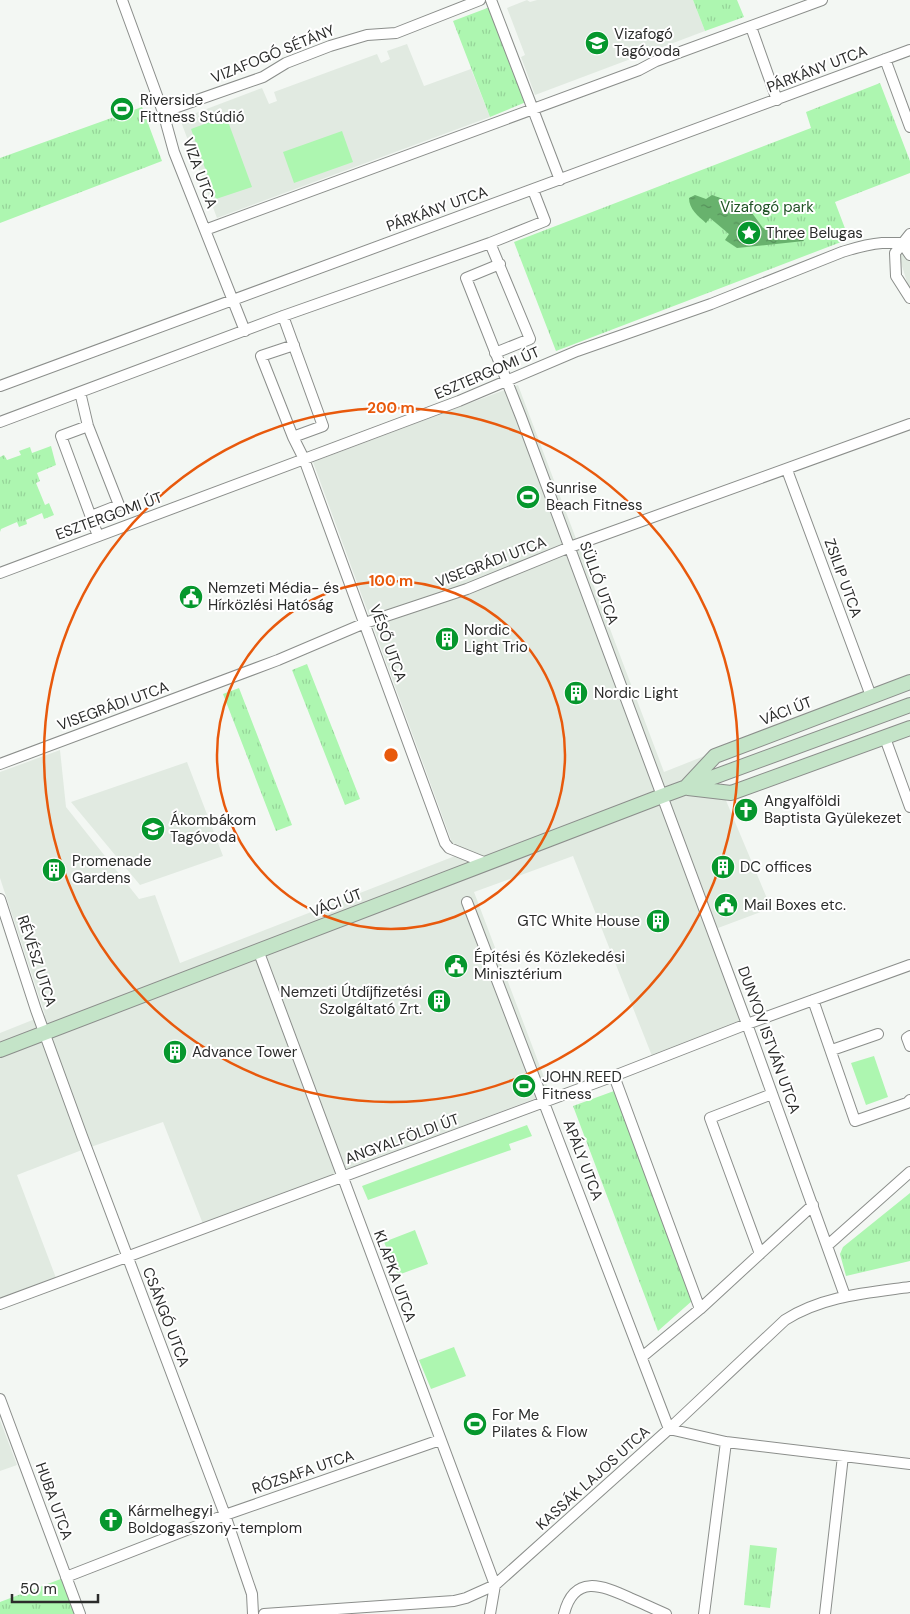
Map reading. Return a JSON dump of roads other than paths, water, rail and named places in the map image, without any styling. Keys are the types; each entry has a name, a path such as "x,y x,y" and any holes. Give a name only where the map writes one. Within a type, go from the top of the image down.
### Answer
{"main road":[{"name":"VÁCI ÚT","path":"685,788 715,756 910,682"},
{"name":"VÁCI ÚT","path":"0,1050 662,796 910,706"},
{"name":"VÁCI ÚT","path":"685,788 731,793 910,728"}],"street":[{"name":"VIZA UTCA","path":"122,0 163,112 174,152 233,300"},
{"name":"VIZAFOGÓ SÉTÁNY","path":"163,112 263,77 286,63 330,46 367,35 396,32 480,0"},
{"path":"491,0 560,180"},
{"path":"206,230 639,70 656,61 751,28 822,0"},
{"path":"751,28 777,100"},
{"name":"PÁRKÁNY UTCA","path":"0,386 910,50"},
{"name":"PÁRKÁNY UTCA","path":"885,59 910,127"},
{"path":"0,422 283,316 545,221 533,190"},
{"path":"910,234 906,242 895,253 896,276 910,298"},
{"path":"490,242 530,339 495,353"},
{"path":"906,242 910,255"},
{"name":"ESZTERGOMI ÚT","path":"0,573 459,401 578,351 712,304 842,252 863,245 906,242"},
{"name":"SÜLLŐ UTCA","path":"500,264 466,278 495,353 508,380 662,796"},
{"path":"233,300 245,331"},
{"path":"283,316 323,426 293,437"},
{"name":"VÉSŐ UTCA","path":"294,345 261,356 293,437 304,459 449,848 486,863"},
{"path":"80,392 88,426 119,505 91,516"},
{"name":"VISEGRÁDI UTCA","path":"0,764 278,660 365,623 467,590 570,547 910,424"},
{"path":"88,426 60,436 98,536"},
{"name":"ZSILIP UTCA","path":"787,470 871,696"},
{"path":"885,738 910,807"},
{"name":"DUNYOV ISTVÁN UTCA","path":"662,796 828,1245 845,1296"},
{"name":"RÉVÉSZ UTCA","path":"0,899 45,1032"},
{"name":"APÁLY UTCA","path":"467,902 669,1429"},
{"name":"KLAPKA UTCA","path":"258,950 495,1585"},
{"name":"ANGYALFÖLDI ÚT","path":"0,1304 614,1076 747,1024 910,965"},
{"path":"813,1000 832,1050 855,1121 907,1103 910,1100"},
{"name":"CSÁNGÓ UTCA","path":"45,1032 127,1257 225,1515 252,1594 253,1614"},
{"path":"832,1050 878,1034"},
{"path":"910,1036 907,1038 910,1046"},
{"path":"614,1076 700,1309"},
{"path":"760,1254 710,1118 772,1094"},
{"path":"828,1245 910,1172"},
{"path":"642,1357 700,1309 813,1205"},
{"name":"KASSÁK LAJOS UTCA","path":"264,1614 373,1610 454,1601 466,1598 495,1585 669,1429 785,1320 800,1310 845,1296 910,1287"},
{"name":"HUBA UTCA","path":"0,1399 80,1614"},
{"path":"669,1429 726,1442 910,1464"},
{"name":"RÓZSAFA UTCA","path":"66,1577 225,1515 440,1440"},
{"path":"704,1614 726,1442"},
{"path":"826,1614 843,1456"},
{"path":"490,1614 495,1585"},
{"path":"564,1614 567,1603 575,1593 582,1587 594,1586 607,1588 666,1614"}],"water":[{"path":"695,195 706,199 712,195 737,204 744,202 763,228 801,236 804,241 737,248 725,240 729,234 710,218 706,223 694,212 689,198"}],"place":[{"name":"Vizafogó Tagóvoda","path":"597,43"},
{"name":"Riverside Fittness Stúdió","path":"122,109"},
{"name":"Three Belugas","path":"749,233"},
{"name":"Sunrise Beach Fitness","path":"528,497"},
{"name":"Nemzeti Média- és Hírközlési Hatóság","path":"191,597"},
{"name":"Nordic Light Trio","path":"447,639"},
{"name":"Nordic Light","path":"576,693"},
{"name":"Angyalföldi Baptista Gyülekezet","path":"746,810"},
{"name":"Ákombákom Tagóvoda","path":"153,829"},
{"name":"DC offices","path":"723,867"},
{"name":"Promenade Gardens","path":"54,870"},
{"name":"Mail Boxes etc.","path":"726,905"},
{"name":"GTC White House","path":"658,921"},
{"name":"Építési és Közlekedési Minisztérium","path":"456,966"},
{"name":"Nemzeti Útdíjfizetési Szolgáltató Zrt.","path":"439,1001"},
{"name":"Advance Tower","path":"175,1052"},
{"name":"JOHN REED Fitness","path":"524,1086"},
{"name":"For Me Pilates & Flow","path":"475,1424"},
{"name":"Kármelhegyi Boldogasszony-templom","path":"111,1520"}],"park label":[{"name":"Vizafogó park","path":"767,207"}]}
